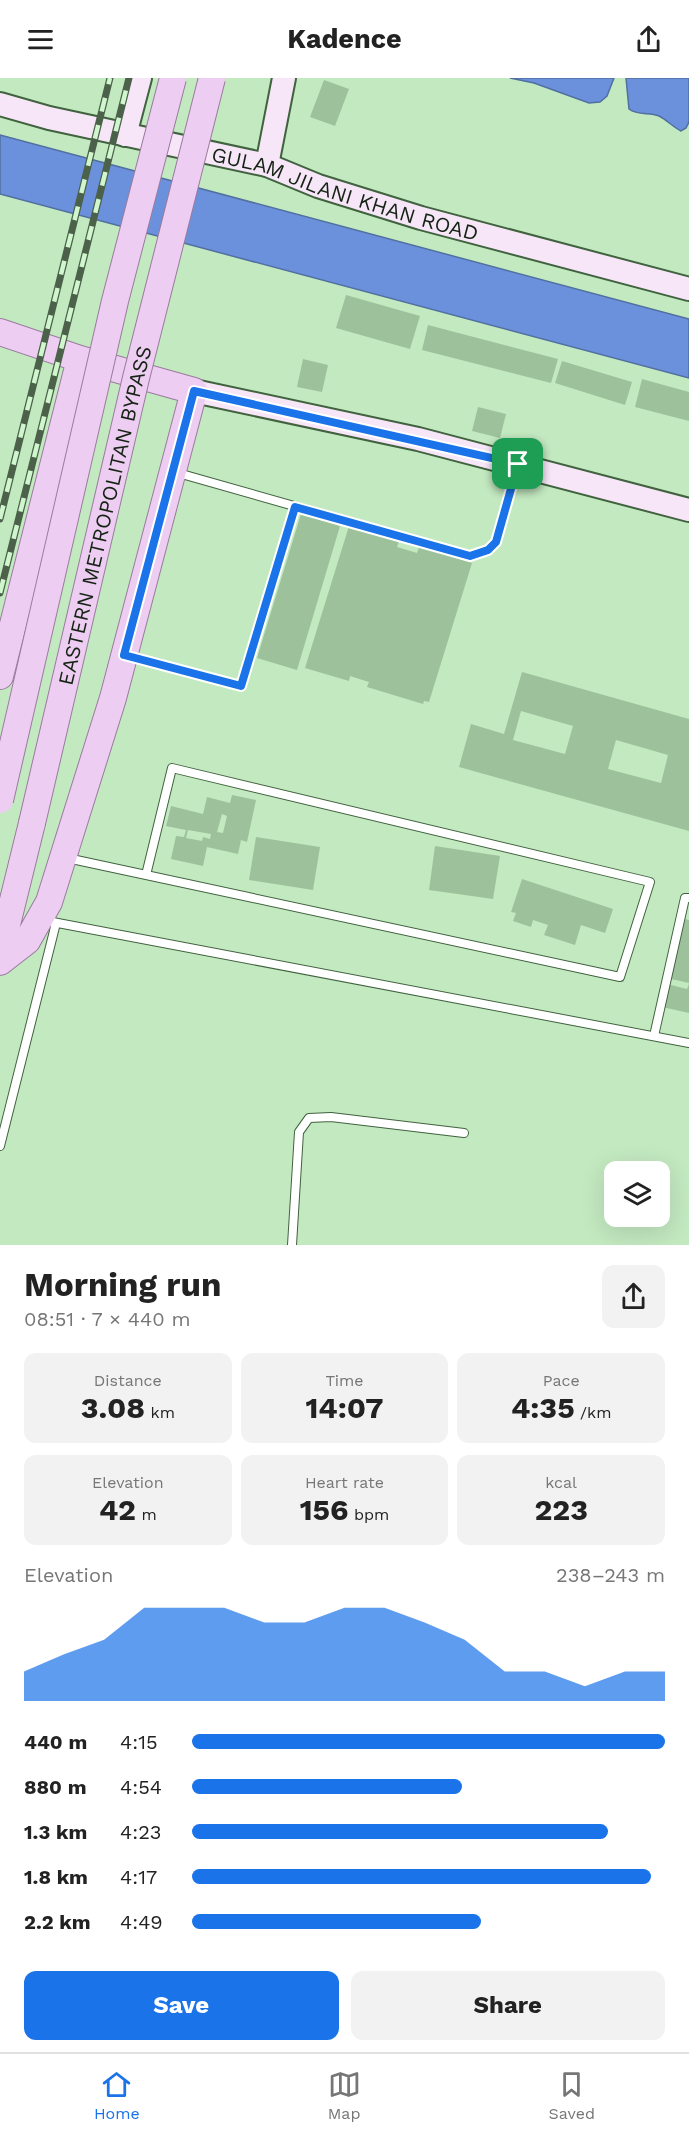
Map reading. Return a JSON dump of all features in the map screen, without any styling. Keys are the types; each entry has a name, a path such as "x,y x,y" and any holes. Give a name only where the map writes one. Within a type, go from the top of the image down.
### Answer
{"main road":[{"path":"0,800 115,301 173,78"},
{"name":"EASTERN METROPOLITAN BYPASS","path":"0,953 136,378 212,78"},
{"path":"0,332 80,359 194,391 124,655 49,902 48,921 0,962"},
{"path":"0,676 80,359"}],"street":[{"path":"125,135 140,78"},
{"path":"267,165 284,78"},
{"name":"GULAM JILANI KHAN ROAD","path":"0,104 50,118 267,165 318,186 421,218 689,289"},
{"path":"194,391 518,464 689,510"}],"lane":[{"path":"171,471 470,556 488,550 496,542 518,464"},
{"path":"124,655 241,686 295,507"},
{"path":"63,857 146,875 620,977 650,882 172,768 146,875"},
{"path":"654,1036 685,898 689,898"},
{"path":"0,1146 48,921 689,1043"},
{"path":"292,1245 299,1132 309,1118 331,1117 464,1133"}],"water":[{"path":"510,78 614,78 607,96 600,102 589,103 534,83"},
{"path":"626,78 689,78 689,122 686,128 681,131 659,116 629,109"},
{"path":"0,135 689,319 689,378 0,194"}],"building":[{"path":"324,80 349,89 335,126 310,117"},
{"path":"346,295 420,316 410,349 336,328"},
{"path":"428,325 558,359 551,383 422,350"},
{"path":"303,359 328,365 322,392 297,387"},
{"path":"562,361 632,382 625,405 555,383"},
{"path":"642,379 689,392 689,421 635,407"},
{"path":"478,407 506,414 500,438 472,431"},
{"path":"301,514 340,526 297,670 257,658"},
{"path":"349,526 399,541 397,547 417,553 419,547 472,563 429,702 424,701 423,704 367,687 369,682 350,676 349,681 305,668"},
{"path":"522,672 689,719 689,831 459,767 471,724 504,734","holes":["521,711 573,726 565,754 513,740","616,740 668,755 661,783 608,769"]},
{"path":"232,795 256,800 247,842 241,840 238,854 207,847 203,866 171,859 176,836 184,837 186,830 166,826 171,806 203,814 207,797 230,803","holes":["222,814 227,816 223,833 217,832","188,830 211,834 210,839 203,837 202,841 186,838"]},
{"path":"256,837 320,847 313,890 249,880"},
{"path":"435,846 500,856 493,899 429,890"},
{"path":"522,879 613,909 605,933 581,925 575,945 544,935 548,925 533,920 531,927 513,921 516,913 511,912"},
{"path":"685,919 689,920 689,983 671,979"},
{"path":"667,984 687,989 689,984 689,1013 662,1007"}],"railway":[{"path":"0,519 110,78"},
{"path":"0,593 129,78"}],"route":[{"path":"194,391 418,439 518,464 496,542 488,550 470,556 295,507 241,686 124,655 172,466 194,391"}]}
